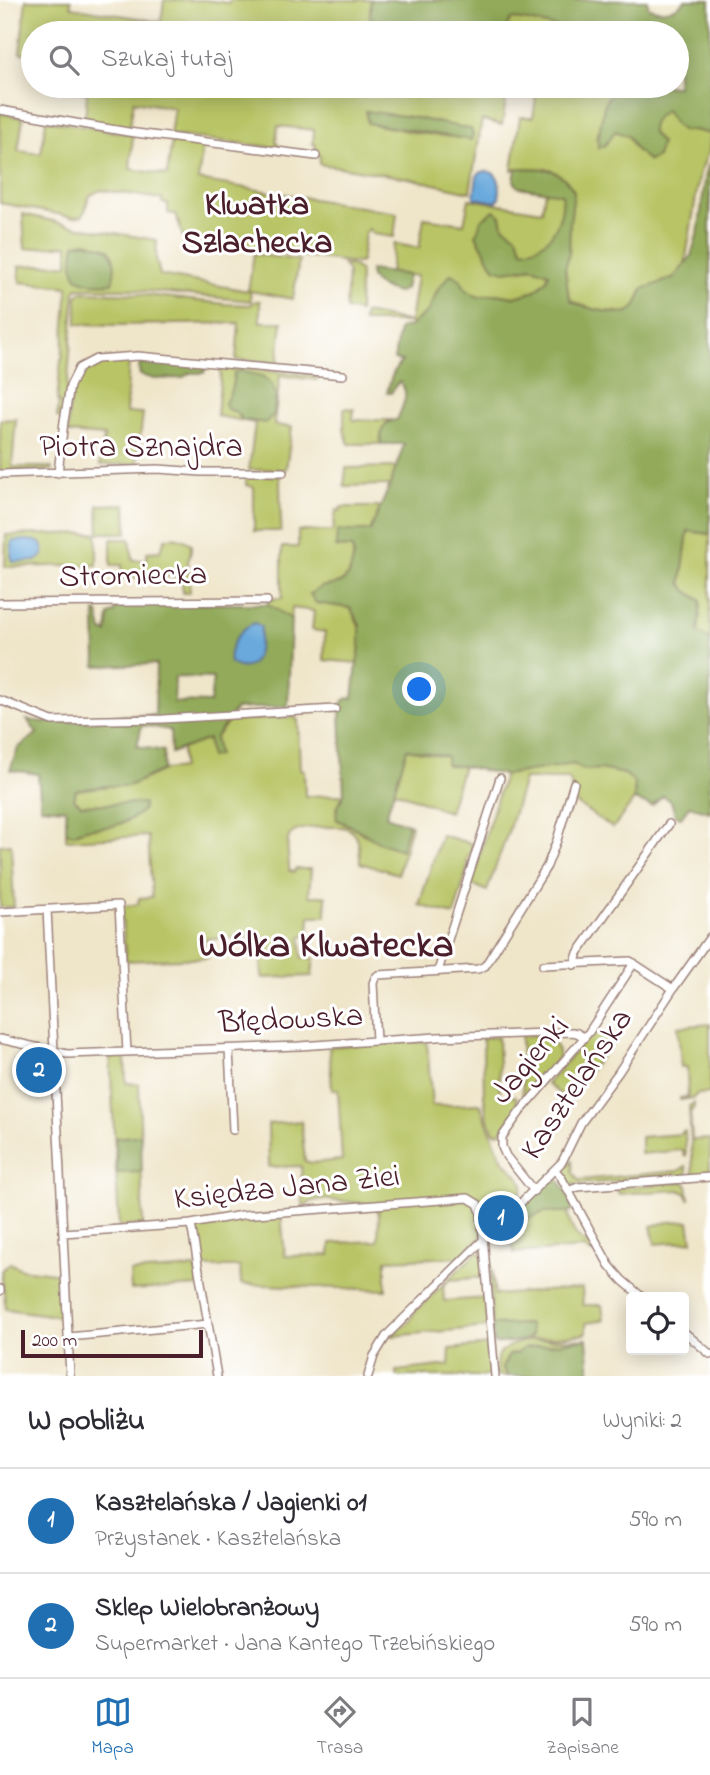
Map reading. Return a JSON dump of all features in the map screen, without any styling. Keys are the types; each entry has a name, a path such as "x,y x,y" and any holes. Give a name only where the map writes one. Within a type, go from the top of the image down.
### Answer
{"street":[{"path":"0,110 128,132 316,156"},
{"path":"58,473 71,386 79,368 96,359 138,356 344,375"},
{"name":"Piotra Sznajdra","path":"0,474 158,469 283,472"},
{"name":"Stromiecka","path":"0,603 267,601"},
{"path":"0,700 52,721 163,719 335,709"},
{"path":"438,971 499,778"},
{"path":"376,1041 373,988 375,978 382,974 482,968 487,963 547,866 573,783"},
{"path":"574,965 578,953 669,824"},
{"path":"0,912 119,905 127,1052"},
{"path":"47,909 70,1376"},
{"name":"Kasztelańska","path":"368,1376 377,1350 387,1335 555,1170 567,1155 581,1123 710,937"},
{"path":"543,965 625,961 634,963 673,989"},
{"name":"Jagienki","path":"534,1191 508,1160 502,1147 502,1137 584,1037 634,963"},
{"name":"Błędowska","path":"0,1039 67,1054 572,1032 584,1037"},
{"path":"229,1049 233,1129"},
{"path":"555,1170 609,1265 636,1292"},
{"path":"568,1191 710,1177"},
{"name":"Księdza Jana Ziei","path":"62,1233 191,1224 242,1214 463,1197 472,1199 480,1207 484,1240"},
{"path":"191,1224 217,1376"},
{"path":"484,1240 495,1376"},
{"path":"68,1337 208,1324"},
{"path":"689,1336 710,1354"}],"green space":[{"path":"26,0 71,0 71,7 155,21 24,21"},
{"path":"164,0 229,3 230,0 371,0 370,17 376,21 161,21"},
{"path":"371,0 647,0 649,8 664,10 685,0 710,0 710,134 694,130 683,131 676,126 666,110 657,117 652,126 652,133 661,143 657,157 649,161 635,149 628,136 615,131 605,145 598,148 608,98 689,98 689,21 376,21 370,17"},
{"path":"87,98 506,98 502,125 482,120 470,192 408,178 319,164 320,156 315,154 316,145 313,144 314,130 278,126 276,141 280,148 170,135 174,108 134,101 129,129 85,121","holes":["367,111 471,139 417,133 367,123"]},
{"path":"536,98 608,98 596,139 605,145 615,131 628,136 636,149 657,138 652,133 652,126 666,109 676,126 710,134 709,151 700,172 685,264 674,278 643,289 635,308 628,313 592,310 571,301 565,268 569,253 574,191 551,169 512,170 520,117 533,117"},
{"path":"366,111 471,129 473,135 471,140 367,123"},
{"path":"0,113 23,118 18,151 41,154 46,120 133,135 130,169 167,175 172,140 203,146 198,180 397,213 394,237 373,234 369,229 365,233 361,262 357,263 183,237 176,214 168,213 168,204 162,203 162,199 101,190 88,198 82,216 73,217 0,203"},
{"path":"710,162 710,534 688,531 681,583 701,601 698,632 710,639 710,812 689,806 681,817 675,815 671,801 663,796 652,806 634,800 635,783 625,774 600,769 585,770 573,764 504,775 446,765 446,756 407,749 386,816 408,824 401,850 378,842 337,820 336,816 344,795 341,704 345,699 353,698 360,648 360,625 350,608 316,603 310,594 321,587 341,583 349,575 354,556 352,548 336,547 337,531 370,531 404,444 381,444 383,428 388,422 397,420 404,401 405,391 400,382 391,393 387,393 392,376 402,361 394,360 399,329 410,326 429,310 438,289 451,274 460,279 466,290 478,297 495,294 514,297 537,289 546,281 549,273 532,267 505,271 494,268 476,235 481,220 494,210 501,216 503,226 517,236 523,250 540,245 555,229 562,208 562,194 518,187 514,181 516,168 550,170 562,177 574,191 569,253 565,269 571,301 603,311 628,312 636,305 643,289 674,278 691,256 699,228 706,172"},
{"path":"545,191 562,194 558,223 551,236 540,246 523,251 509,230 503,226 501,216 476,235 494,268 524,270 532,267 549,273 546,281 537,289 514,297 496,294 478,297 466,290 460,279 451,275 438,289 429,310 410,326 417,276 390,272 394,244 419,248 424,218 464,224 469,199 542,211"},
{"path":"23,214 157,240 156,258 160,275 248,291 254,254 299,260 293,299 250,291 251,301 127,289 78,288 75,291 62,419 57,417 57,401 68,287 20,282 19,266 68,264 68,245 25,249"},
{"path":"86,242 109,249 115,265 112,283 90,283 78,278 74,273 75,244"},
{"path":"342,264 354,266 360,272 359,312 346,309 348,271"},
{"path":"370,270 408,275 405,289 397,293 379,285 372,279"},
{"path":"82,292 138,294 225,304 250,305 260,301 260,322 282,322 278,362 236,360 239,323 77,324 77,296"},
{"path":"364,313 410,322 363,322"},
{"path":"103,360 129,360 126,413 143,413 137,464 100,465 104,436 68,433 73,392 87,366"},
{"path":"140,363 206,366 204,373 190,373 182,378 154,379 140,375"},
{"path":"224,366 317,376 317,380 280,376 274,425 292,427 286,469 249,470 255,423 217,416 221,369"},
{"path":"234,372 262,376 272,384 276,396 274,414 266,423 242,420 236,412 227,409 225,403 232,388"},
{"path":"344,408 354,409 353,420 390,420 382,430 381,444 349,444 344,430"},
{"path":"16,419 12,467 51,467 52,470 0,472 0,420"},
{"path":"396,467 390,485 344,486 346,468"},
{"path":"246,476 280,476 281,531 254,531 254,487 246,485"},
{"path":"126,504 127,533 99,533 98,505"},
{"path":"341,507 381,507 370,531 336,547 352,548 351,568 343,581 321,587 316,603 350,608 361,634 357,663 324,660 325,632 312,630 314,611 292,608 291,619 268,604 269,599 282,598 282,547 298,547 298,531 333,531 336,510 340,511"},
{"path":"688,531 710,534 710,639 698,633 701,601 681,583"},
{"path":"97,533 97,565 5,567 6,535"},
{"path":"172,537 191,544 188,562 190,593 183,593 181,576 122,578 122,565 111,565 111,539 130,539 133,560 147,560 147,552 160,551 165,539"},
{"path":"120,604 268,604 291,619 288,706 236,709 215,738 218,755 210,757 208,739 171,753 170,730 142,725 137,746 164,751 163,770 128,786 76,790 74,799 82,805 144,803 143,810 117,825 74,834 66,832 66,809 41,807 38,774 10,770 18,748 37,733 27,720 96,721 96,716 155,715 156,664 96,666 95,612 98,613 102,631 107,633 109,615 114,613","holes":["175,677 213,678 210,703 174,702"]},
{"path":"294,717 298,720 300,769 304,770 305,796 344,795 339,802 344,824 401,849 408,824 411,825 398,874 360,863 358,840 348,829 321,827 298,830 292,833 288,841 289,871 311,869 309,896 326,896 326,916 310,916 309,935 301,937 302,958 314,958 312,976 262,978 260,937 206,939 208,958 126,961 121,907 138,904 139,898 152,897 148,836 66,840 66,832 74,834 83,829 120,824 136,813 143,803 82,805 74,799 76,790 128,786 163,770 182,768 182,749 208,739 218,755 215,738 229,721"},
{"path":"407,749 446,756 446,765 463,766 449,812 394,791"},
{"path":"573,764 585,770 600,769 625,774 635,783 634,800 613,828 574,802 568,779 524,779 487,891 471,884 504,775"},
{"path":"441,835 473,844 454,915 419,905"},
{"path":"11,844 14,907 0,907 0,845"},
{"path":"710,1024 710,1093 680,1100 688,1097 687,1067 681,1067 678,1027"},
{"path":"593,1030 613,1041 567,1099 547,1084"},
{"path":"538,1035 555,1045 557,1063 523,1104 521,1036"},
{"path":"498,1037 500,1097 516,1096 518,1108 500,1133 494,1132 487,1117 481,1038"},
{"path":"399,1041 427,1042 432,1106 481,1105 500,1155 523,1185 507,1210 460,1257 386,1260 386,1290 241,1284 240,1267 203,1267 196,1228 199,1225 237,1218 281,1214 285,1256 330,1255 331,1243 378,1241 379,1214 375,1205 321,1199 303,1205 301,1166 269,1167 268,1124 301,1121 305,1161 312,1163 342,1160 338,1089 332,1089 329,1047"},
{"path":"110,1056 125,1056 126,1083 139,1084 143,1225 119,1227"},
{"path":"694,1103 690,1113 692,1140 710,1139 710,1174 693,1174 689,1106"},
{"path":"685,1131 686,1156 683,1150 641,1154 641,1137 682,1134"},
{"path":"141,1135 142,1172 117,1173 115,1138"},
{"path":"572,1161 573,1173 579,1180 678,1171 686,1166 687,1173 684,1176 570,1185 562,1170 565,1164"},
{"path":"552,1177 558,1179 577,1208 568,1212 544,1212 524,1220 516,1210"},
{"path":"683,1182 687,1184 689,1199 687,1194 679,1190 619,1194 616,1188"},
{"path":"516,1210 524,1220 544,1212 568,1212 578,1237 597,1248 591,1253 584,1248 514,1253 510,1230 518,1223"},
{"path":"689,1221 692,1241 655,1244 651,1226"},
{"path":"479,1251 483,1255 485,1277 449,1280 443,1286 444,1301 486,1298 487,1327 391,1335 409,1322 415,1312"},
{"path":"10,1263 21,1269 61,1274 64,1317 6,1309 1,1271"},
{"path":"196,1268 199,1286 131,1290 130,1272"},
{"path":"491,1269 495,1295 582,1288 583,1305 602,1305 604,1320 586,1323 586,1334 525,1340 531,1335 492,1325"},
{"path":"528,1324 531,1335 525,1340 494,1344 492,1325"},
{"path":"587,1339 588,1376 508,1376 502,1368 509,1355 524,1348"},
{"path":"532,1340 581,1340 524,1348 509,1355 502,1368 508,1376 497,1376 497,1359 502,1351 510,1346"},
{"path":"489,1345 492,1376 397,1376 396,1371 449,1365 450,1349"}],"water":[{"path":"485,171 494,174 499,180 500,193 496,202 474,196 477,176"},
{"path":"12,541 40,543 43,556 36,561 13,562"},
{"path":"255,623 261,627 256,658 247,667 230,663 236,639 244,629"}],"place":[{"name":"Sklep Wielobranżowy","path":"39,1070"},
{"name":"Kasztelańska / Jagienki 01","path":"501,1218"}],"district":[{"name":"Klwatka Szlachecka","path":"257,225"},
{"name":"Wólka Klwatecka","path":"326,947"}]}
